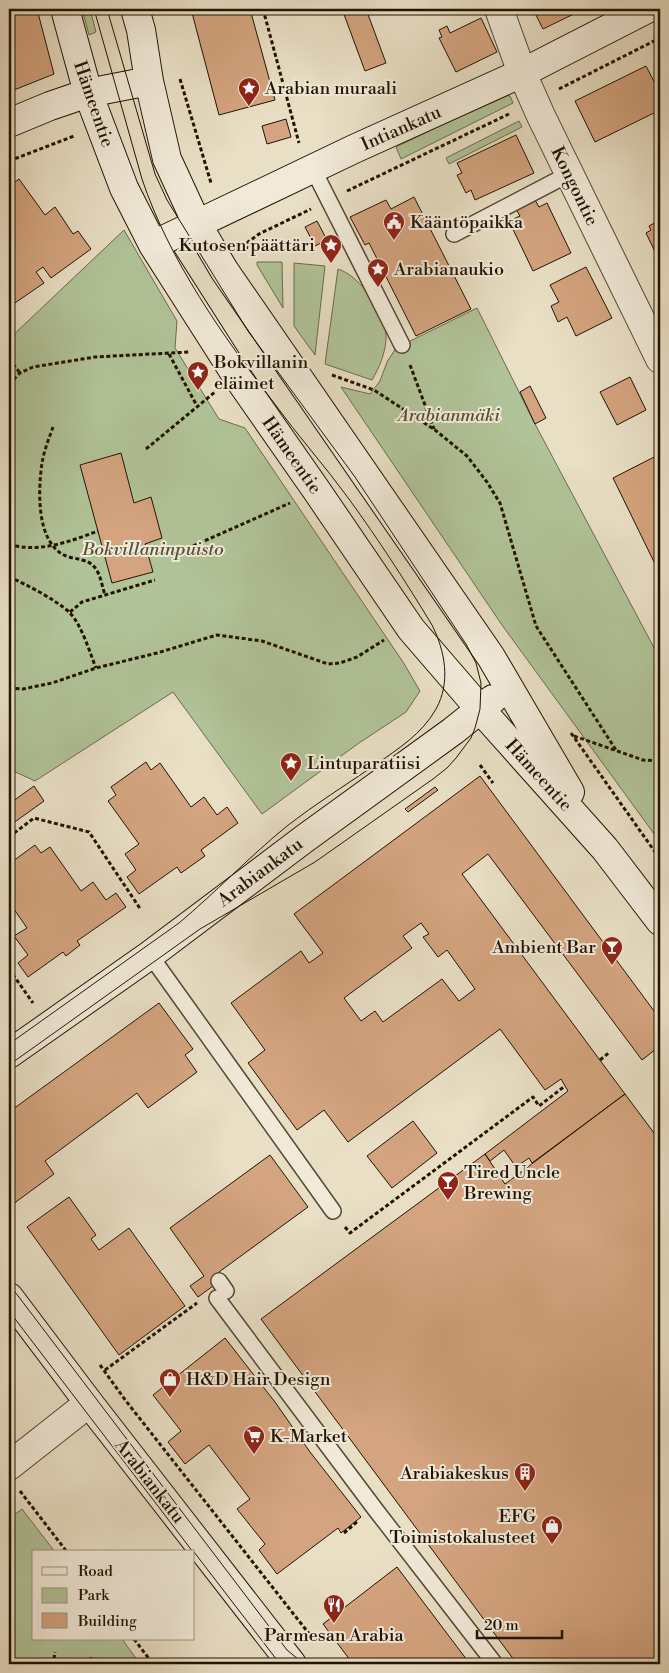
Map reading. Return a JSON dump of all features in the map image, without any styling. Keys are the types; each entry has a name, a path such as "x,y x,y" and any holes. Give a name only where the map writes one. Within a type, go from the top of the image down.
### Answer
{"street":[{"name":"Hämeentie","path":"65,9 88,93 124,188 153,245 234,372 411,629 605,849 660,921"},
{"name":"Hämeentie","path":"135,9 141,30 148,81 166,159 197,224 224,270 491,657 605,849"},
{"name":"Kongontie","path":"499,9 534,102 660,359"},
{"name":"Intiankatu","path":"153,245 222,212 307,159 522,73 647,9"},
{"path":"9,123 88,93 148,81"},
{"name":"Arabiankatu","path":"9,1054 150,955 508,687"},
{"name":"Arabiankatu","path":"9,1298 88,1403 292,1664"},
{"path":"12,1475 88,1403"}],"lane":[{"path":"307,159 402,345"},
{"path":"454,234 569,174"},
{"path":"150,955 333,1211"},
{"path":"216,1292 375,1509 494,1664"}],"path":[{"path":"263,9 307,159"},
{"name":"Intiankatu","path":"243,258 248,242 259,234 534,102 660,38"},
{"path":"180,78 204,161 222,212"},
{"path":"9,161 82,133"},
{"path":"402,345 435,430"},
{"path":"9,384 20,373 32,367 95,357 176,353"},
{"path":"169,354 197,406"},
{"path":"9,359 20,373"},
{"path":"329,374 374,390 435,430 466,456 487,482 500,503 536,626 616,750"},
{"path":"146,449 218,390"},
{"path":"53,427 42,461 40,497 44,529 52,546 63,555 92,563 97,569 105,595"},
{"path":"193,546 292,502"},
{"path":"9,544 32,547 52,546 98,532"},
{"path":"9,577 47,597 70,612 80,629 96,668"},
{"path":"70,612 82,602 155,580"},
{"path":"9,688 23,689 52,684 96,668 157,653 217,635 275,644 321,663 328,664 340,663 357,656 389,637"},
{"path":"573,736 643,760 660,761"},
{"path":"480,765 493,782"},
{"path":"9,836 34,818 89,832 142,910"},
{"path":"9,968 26,993"},
{"path":"600,1060 610,1052"},
{"path":"333,1211 350,1233 533,1097 539,1106 565,1086"},
{"path":"104,1370 216,1292"},
{"path":"100,1364 126,1401 314,1640"},
{"path":"12,1475 66,1550"},
{"path":"135,1640 153,1664"},
{"path":"54,1659 55,1652"},
{"path":"90,1664 91,1657"},
{"path":"99,1664 100,1658"}],"green space":[{"path":"82,9 90,9 96,32 89,35"},
{"path":"504,95 510,96 513,103 401,159 396,147"},
{"path":"519,121 522,127 449,164 446,158"},
{"name":"Bokvillaninpuisto","path":"124,230 177,321 175,348 219,419 245,428 403,662 420,691 406,712 359,743 262,814 173,692 35,781 9,769 9,339"},
{"path":"257,262 282,262 283,308 257,265"},
{"path":"294,263 325,266 315,355 294,326"},
{"path":"338,269 347,273 364,288 383,319 386,340 381,361 372,380 325,364"},
{"name":"Arabianmäki","path":"477,308 535,424 660,659 660,842 502,625 341,387 370,394 380,381 387,362 396,348"},
{"path":"22,1509 53,1550 32,1550 32,1640 123,1640 140,1664 9,1664 9,1519"}],"building":[{"path":"9,9 37,9 54,74 9,92"},
{"path":"191,9 250,9 275,100 219,115"},
{"path":"342,9 366,9 386,63 365,71"},
{"path":"533,9 584,9 543,29"},
{"path":"481,18 497,52 456,72 439,38 442,37 439,30 447,26 450,33"},
{"path":"646,66 660,93 660,110 595,142 575,101"},
{"path":"286,119 291,137 267,144 262,126"},
{"path":"516,135 534,173 475,200 471,190 466,193 457,175 462,173 457,163"},
{"path":"19,179 45,215 55,207 73,234 78,231 91,249 51,278 43,267 36,272 44,283 9,307 9,187"},
{"path":"414,197 471,309 416,336 369,243 365,245 350,217 386,200 391,209"},
{"path":"535,200 539,207 547,203 571,253 533,271 509,221 520,216 516,209"},
{"path":"660,220 660,262 646,233 651,230 649,226"},
{"path":"317,221 327,240 315,246 305,227"},
{"path":"586,267 612,318 576,336 567,317 558,322 551,306 559,302 550,285"},
{"path":"630,377 646,410 617,425 600,392"},
{"path":"530,386 546,418 535,424 520,392"},
{"path":"121,453 134,503 151,497 162,538 145,544 153,572 112,583 80,465"},
{"path":"660,454 660,574 613,478"},
{"path":"146,762 151,770 160,763 191,807 204,797 217,815 227,807 238,823 201,850 205,856 181,873 177,867 139,894 127,877 136,870 125,854 139,844 108,801 116,795 111,787"},
{"path":"480,776 660,1019 660,1046 642,1060 488,854 462,874 625,1094 532,1163 529,1158 516,1167 504,1150 490,1161 485,1154 568,1091 561,1079 545,1090 500,1029 348,1142 324,1110 297,1130 248,1063 265,1050 231,1003 301,951 309,963 323,953 294,914","holes":["421,923 429,934 423,937 438,957 447,950 475,989 459,1001 442,979 383,1022 375,1011 361,1021 344,998 412,948 403,936"]},
{"path":"34,786 44,801 12,824 9,820 9,804"},
{"path":"435,787 438,790 408,812 405,809"},
{"path":"35,845 41,853 50,847 81,891 93,882 106,900 116,893 126,907 77,941 80,945 66,956 63,952 28,977 18,963 28,955 14,936 27,928 9,902 9,864"},
{"path":"159,1003 193,1049 185,1055 197,1072 148,1108 137,1093 45,1161 54,1174 13,1204 9,1199 9,1112"},
{"name":"Arabiakeskus","path":"625,1094 660,1141 660,1664 517,1664 261,1319 485,1154 505,1184"},
{"path":"413,1121 437,1153 392,1188 367,1156"},
{"path":"270,1155 308,1207 219,1272 224,1278 198,1297 190,1286 204,1276 170,1228"},
{"path":"69,1197 96,1235 91,1239 99,1250 129,1228 185,1306 119,1355 27,1227"},
{"path":"225,1338 361,1517 341,1533 338,1528 277,1574 259,1550 265,1544 237,1509 250,1499 209,1445 185,1464 168,1442 181,1431 153,1395"},
{"path":"397,1567 470,1664 346,1664 350,1660 323,1624"}],"tram line":[{"path":"9,1044 179,923 287,826 409,740 424,726 436,709 441,699 445,677 443,656 437,635 412,593 349,499 236,351 182,268 153,209 142,179 94,9"},
{"path":"9,1065 200,929 315,862 433,779 447,768 471,738 480,709 481,683 476,663 466,644 355,477 248,331 167,200 155,174 107,9"},
{"path":"9,1284 287,1650 304,1664"},
{"path":"9,1311 191,1550"},
{"path":"195,1553 280,1664"}],"place":[{"name":"Arabian muraali","path":"249,107"},
{"name":"Kääntöpaikka","path":"394,241"},
{"name":"Kutosen päättäri","path":"331,264"},
{"name":"Arabianaukio","path":"378,288"},
{"name":"Bokvillanin eläimet","path":"198,391"},
{"name":"Lintuparatiisi","path":"291,782"},
{"name":"Ambient Bar","path":"612,966"},
{"name":"Tired Uncle Brewing","path":"448,1201"},
{"name":"H&D Hair Design","path":"170,1398"},
{"name":"K-Market","path":"254,1455"},
{"name":"Arabiakeskus","path":"525,1492"},
{"name":"EFG Toimistokalusteet","path":"552,1545"},
{"name":"Parmesan Arabia","path":"334,1624"}]}
